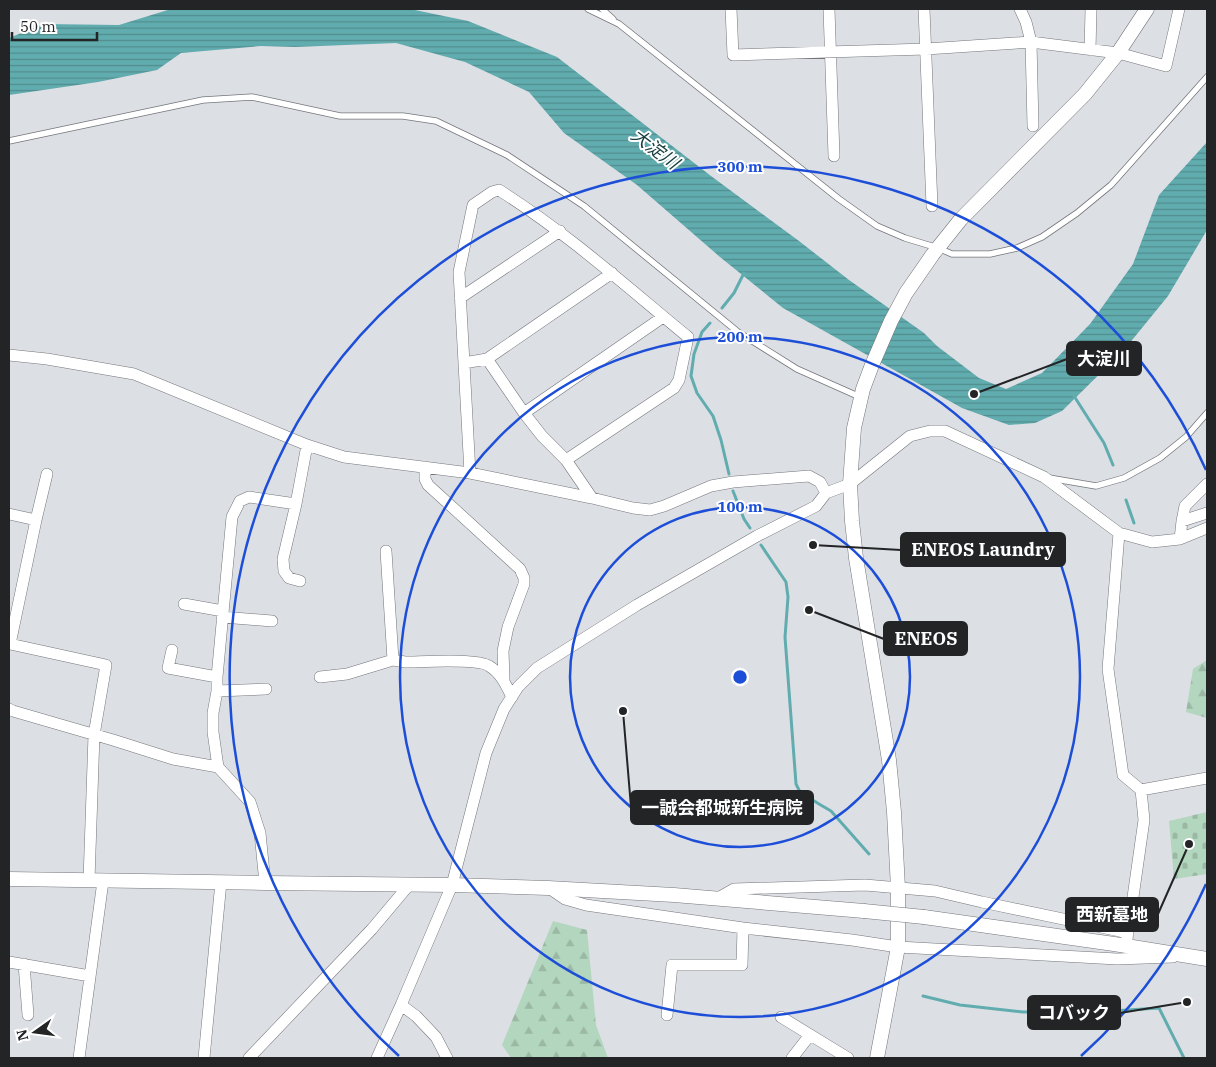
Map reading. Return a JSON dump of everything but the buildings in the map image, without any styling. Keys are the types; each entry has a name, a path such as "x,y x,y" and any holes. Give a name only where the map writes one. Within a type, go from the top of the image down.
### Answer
{"street":[{"path":"731,9 733,55 926,49 1031,42 1118,53 1166,66 1179,9"},
{"path":"829,9 834,156"},
{"path":"924,9 932,206"},
{"path":"1020,9 1026,22 1031,42 1033,126"},
{"path":"1090,50 1091,9"},
{"path":"877,1058 898,947 898,888 889,760 856,558 850,484 854,428 872,365 891,322 906,293 935,251 961,219 1085,94 1118,53 1147,9"},
{"path":"470,473 459,272 473,205 492,192 499,190 530,209 560,232 688,337 679,380 674,388 566,460"},
{"path":"460,298 560,232"},
{"path":"464,363 487,359 612,273"},
{"path":"524,413 663,317"},
{"path":"9,355 134,374 307,444 344,457 470,473 633,508 650,510 711,486 733,482 809,476 820,482 826,493"},
{"path":"487,359 524,413 542,436 566,460 592,498"},
{"path":"377,1058 452,885 486,753 504,709 518,687 537,668 646,600 757,536 816,506 826,493 850,484 910,436 930,431 944,431 1044,477 1119,533 1152,542 1180,538 1207,528"},
{"path":"300,581 289,578 284,571 283,558 296,504 307,444"},
{"path":"425,467 425,478 428,485 450,503 520,569 524,578 524,584 506,635 503,651 504,680"},
{"path":"47,474 10,644 106,665 94,735 96,880 90,976 79,1058"},
{"path":"1180,538 1185,506 1207,484"},
{"path":"265,883 260,833 250,802 218,767 213,732 213,713 218,691 217,676 232,517 240,501 249,497 296,504"},
{"path":"1182,521 1207,513"},
{"path":"9,514 36,520"},
{"path":"1119,533 1108,670 1124,775 1141,790 1144,820 1127,940"},
{"path":"386,550 393,660"},
{"path":"184,604 222,614 272,621"},
{"path":"172,650 168,668 217,676"},
{"path":"320,677 347,674 393,660 405,662 477,661 489,665 504,680 512,697"},
{"path":"218,691 266,689"},
{"path":"9,709 13,712 173,759 218,767"},
{"path":"1141,790 1207,778"},
{"path":"9,879 452,885 548,888 718,898 864,911 1127,940 1201,958"},
{"path":"204,1058 221,882"},
{"path":"249,1058 372,930 409,885"},
{"path":"718,898 734,889 865,885 935,891 1120,931 1127,940"},
{"path":"548,888 566,899 586,905 743,928 898,947 1117,960 1201,958"},
{"path":"667,1014 672,965 742,965 743,928"},
{"path":"9,962 90,976"},
{"path":"24,964 28,1015"},
{"path":"401,1005 416,1016 436,1037 447,1058"},
{"path":"781,1017 848,1058"},
{"path":"792,1058 810,1035"}],"lane":[{"path":"588,9 618,24"},
{"path":"602,9 618,24 839,199 877,226 935,251 952,254 990,254 1017,248 1042,237 1111,185 1207,77"},
{"path":"9,141 203,100 252,97 340,116 404,116 436,121 507,155 584,206 738,332 798,369 863,394"},
{"path":"1044,477 1096,486 1124,478 1160,458 1186,436 1207,413"}],"green space":[{"path":"1207,660 1207,718 1186,712 1193,669"},
{"path":"1207,812 1207,874 1174,879 1169,821"},
{"path":"553,921 587,930 596,1025 608,1058 511,1058 502,1045"}],"water":[{"path":"171,9 410,9 468,21 557,57 849,280 924,333 937,346 979,378 1006,389 1042,373 1090,324 1133,264 1159,195 1207,142 1207,230 1168,296 1124,350 1062,411 1035,423 1009,425 962,408 783,308 720,257 637,185 564,133 529,92 465,62 396,43 295,47 261,46 181,53 157,70 98,82 9,95 9,38 44,24 119,25"}],"waterway":[{"path":"722,308 734,293 744,273"},
{"path":"710,323 702,332 694,354 691,376 697,393 713,416 729,474"},
{"path":"1074,396 1104,443 1113,465"},
{"path":"733,491 744,519 750,528"},
{"path":"1126,500 1134,523"},
{"path":"761,545 786,582 788,597 785,637 796,784 800,792 831,811 869,854"},
{"path":"923,996 960,1005 1023,1012 1112,1011 1159,1008 1184,1058"}],"place":[{"name":"大淀川","path":"974,394"},
{"name":"ENEOS Laundry","path":"813,545"},
{"name":"ENEOS","path":"809,610"},
{"name":"一誠会都城新生病院","path":"623,711"},
{"name":"西新墓地","path":"1189,844"},
{"name":"コバック","path":"1187,1002"}]}
